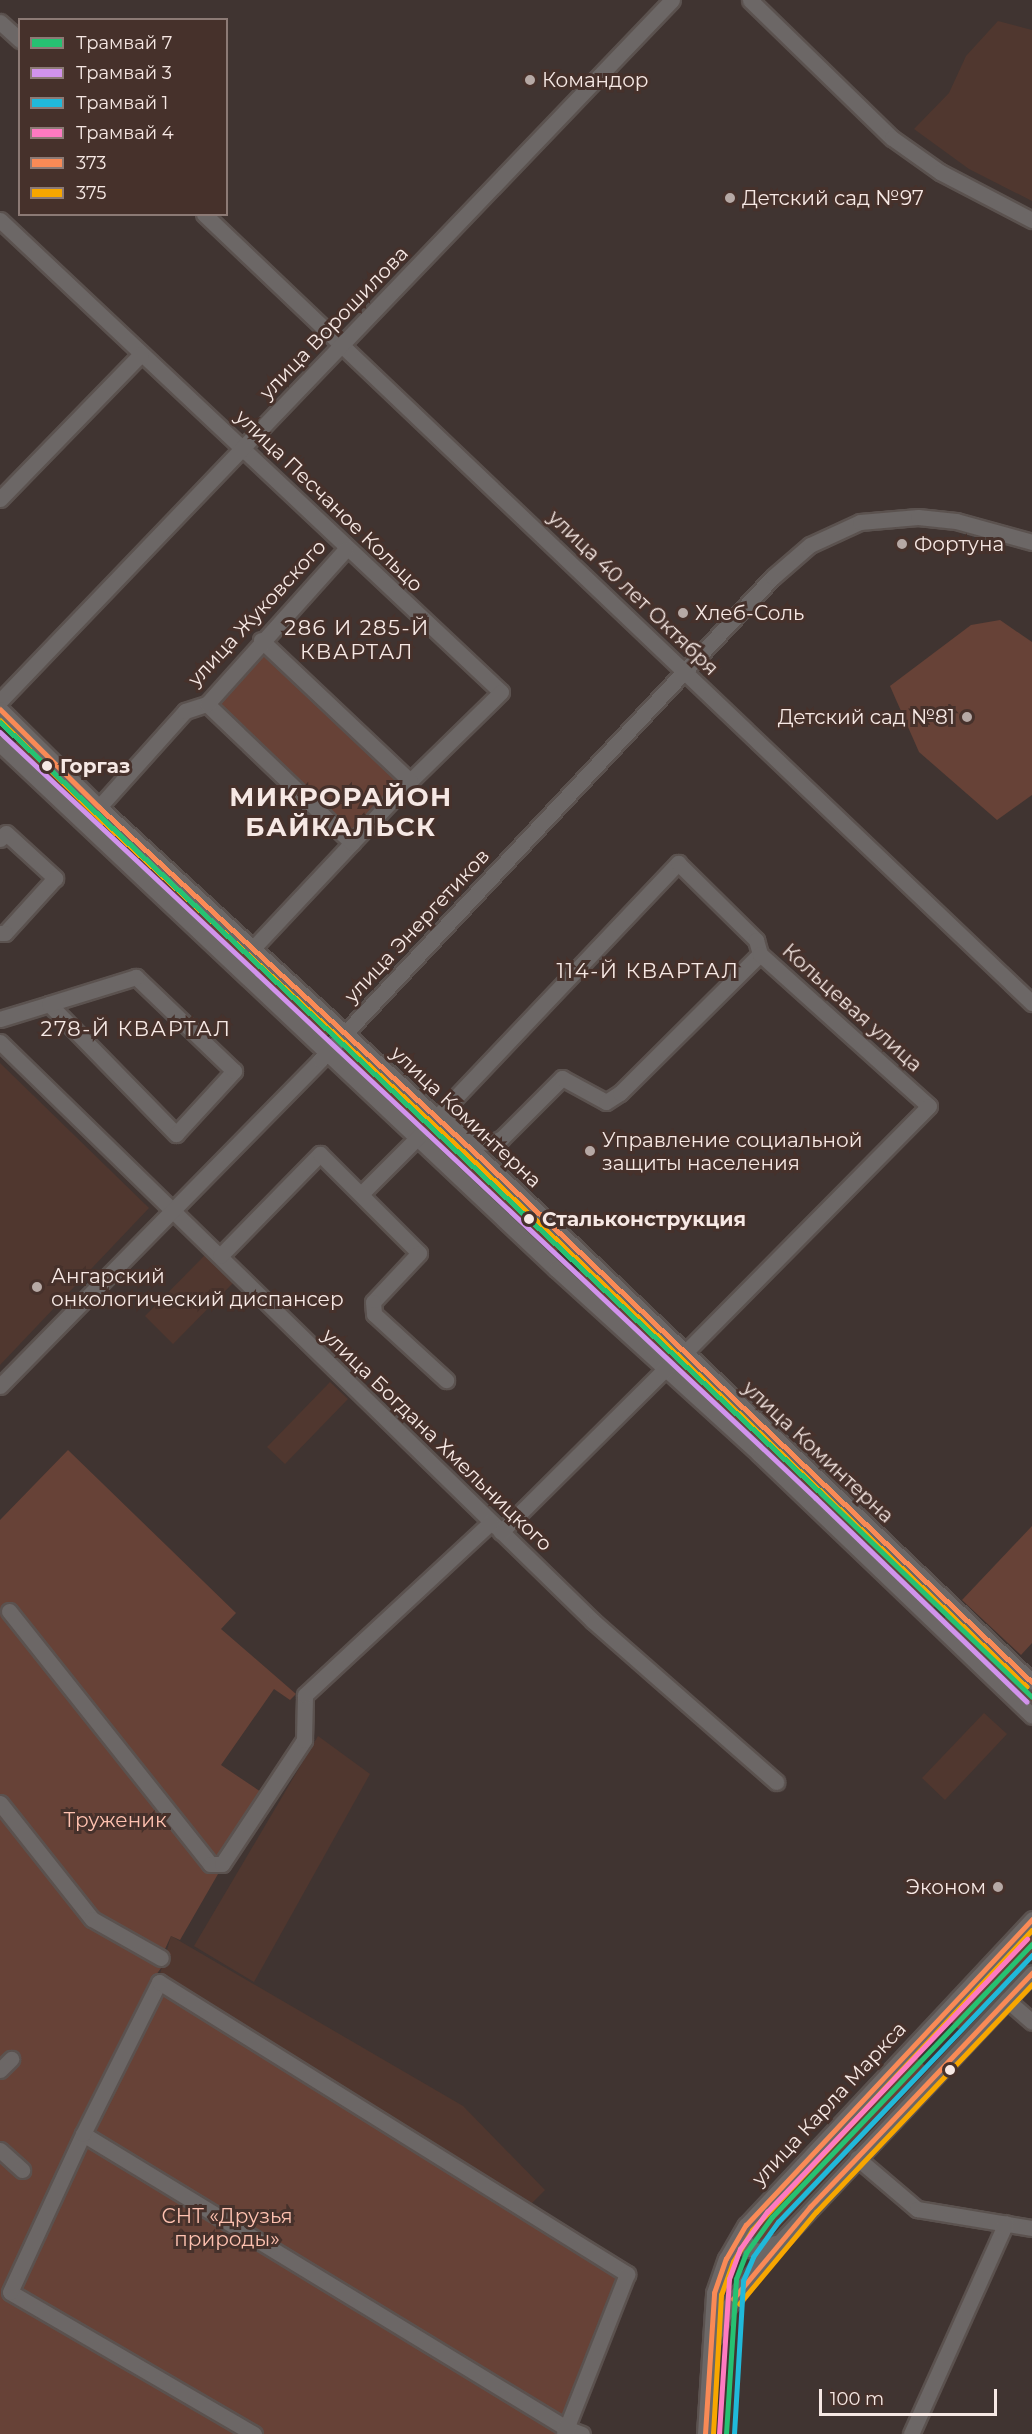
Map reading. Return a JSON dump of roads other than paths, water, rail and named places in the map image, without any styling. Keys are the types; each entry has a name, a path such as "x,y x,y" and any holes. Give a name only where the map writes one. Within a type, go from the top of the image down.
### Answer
{"street":[{"name":"улица Ворошилова","path":"0,701 672,0"},
{"path":"750,0 892,138 940,172 1032,220"},
{"path":"0,22 18,38"},
{"name":"улица 40 лет Октября","path":"206,216 1032,1004"},
{"name":"улица Песчаное Кольцо","path":"0,220 243,447 346,549 501,692 410,781 253,948"},
{"path":"0,499 141,354"},
{"name":"улица Энергетиков","path":"0,1386 328,1050 773,577 810,545 844,527 883,519 918,518 956,521 1032,542"},
{"name":"улица Жуковского","path":"99,807 185,711 207,704 261,640 346,549"},
{"path":"261,640 410,781"},
{"path":"207,704 352,843"},
{"name":"улица Коминтерна","path":"0,709 99,807 345,1032 440,1114 683,1355 1032,1682"},
{"path":"0,729 1,746 666,1368 1032,1716"},
{"path":"0,839 6,833 55,878 5,933 0,933"},
{"name":"Кольцевая улица","path":"440,1114 678,863 756,940 760,954 929,1106 683,1355"},
{"path":"440,1114 477,1142 491,1143 502,1137 562,1078 606,1102 620,1093 760,954"},
{"path":"0,1019 136,977 234,1071 176,1134 49,1004"},
{"name":"улица Богдана Хмельницкого","path":"0,1042 593,1621 776,1782"},
{"path":"362,1193 419,1136"},
{"path":"220,1256 320,1154 362,1193 419,1253 373,1302 374,1314 446,1380"},
{"path":"9,1611 210,1864 222,1863 304,1740 305,1695 496,1527 666,1368"},
{"path":"0,1803 92,1919 160,1958"},
{"name":"улица Карла Маркса","path":"705,2434 710,2346 717,2284 746,2225 1032,1919"},
{"name":"улица Карла Маркса","path":"710,2346 726,2310 785,2235 1032,1973"},
{"path":"254,2434 10,2292 83,2134 159,1982 627,2274 565,2431"},
{"path":"1007,2000 1032,2022"},
{"path":"83,2134 565,2431 582,2434"},
{"path":"0,2150 22,2170"},
{"path":"857,2158 917,2209 1032,2228"},
{"path":"911,2434 1006,2223"},
{"path":"746,2225 744,2240 753,2251 765,2250 785,2235"}],"tram line":[{"name":"7","path":"0,722 821,1493 1032,1697"},
{"name":"3","path":"0,732 816,1498 1027,1702"},
{"name":"4","path":"719,2434 729,2279 740,2249 767,2212 1027,1939"},
{"name":"7","path":"726,2434 736,2279 746,2253 772,2217 1032,1944"},
{"name":"1","path":"734,2434 743,2281 753,2257 778,2222 1032,1955"}],"place":[{"name":"Командор","path":"530,80"},
{"name":"Детский сад №97","path":"730,198"},
{"name":"Фортуна","path":"902,544"},
{"name":"Хлеб-Соль","path":"683,613"},
{"name":"Детский сад №81","path":"967,717"},
{"name":"Горгаз","path":"47,766"},
{"name":"Управление социальной защиты населения","path":"590,1151"},
{"name":"Стальконструкция","path":"529,1219"},
{"name":"Ангарский онкологический диспансер","path":"37,1287"},
{"name":"Эконом","path":"998,1887"}],"district":[{"name":"286 И 285-Й КВАРТАЛ","path":"357,640"},
{"name":"МИКРОРАЙОН БАЙКАЛЬСК","path":"341,813"},
{"name":"114-Й КВАРТАЛ","path":"648,971"},
{"name":"278-Й КВАРТАЛ","path":"136,1029"}],"park label":[{"name":"Труженик","path":"115,1820"},
{"name":"СНТ «Друзья природы»","path":"227,2228"}]}
